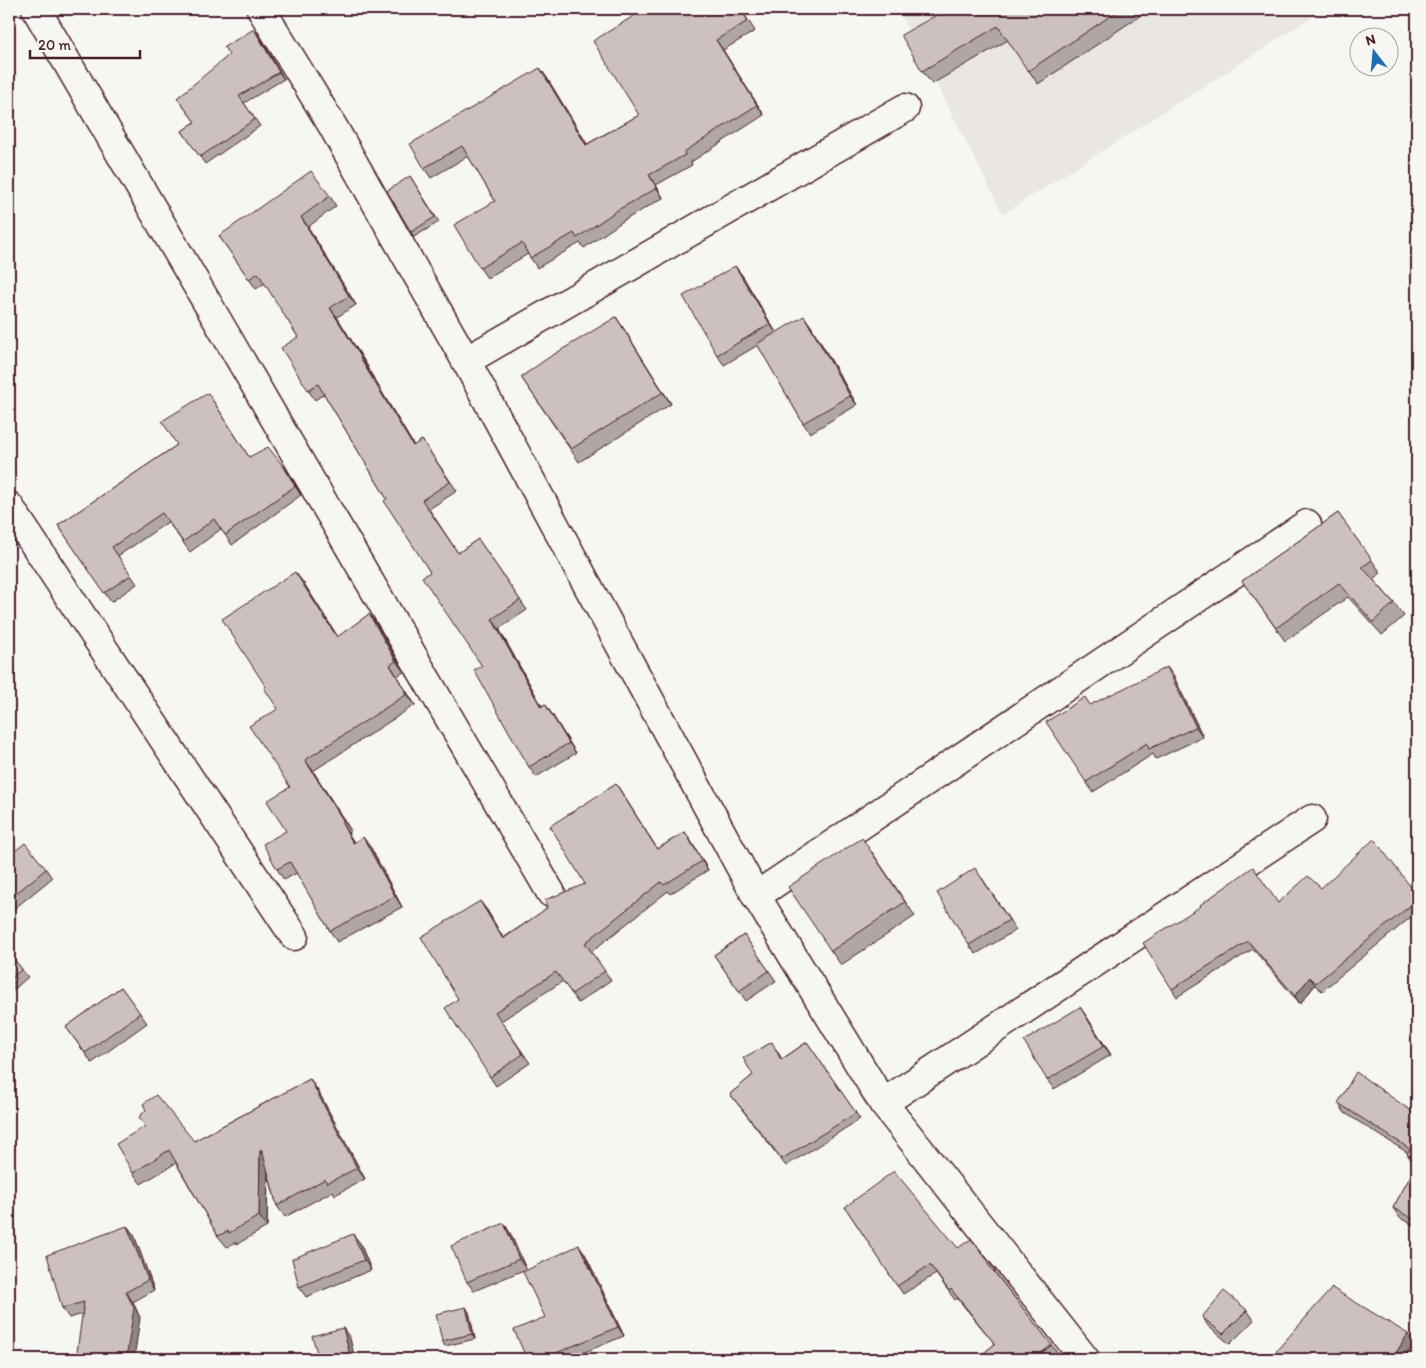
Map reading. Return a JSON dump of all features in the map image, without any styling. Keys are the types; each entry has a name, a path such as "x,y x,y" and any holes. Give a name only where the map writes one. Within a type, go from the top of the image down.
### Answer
{"street":[{"path":"36,9 551,893"},
{"path":"261,9 336,134 466,361 756,896 883,1104 1085,1359"},
{"path":"466,361 905,108"},
{"path":"9,506 294,936"},
{"path":"756,896 1307,524"},
{"path":"883,1104 1312,819"}],"shaded area":[{"path":"898,9 1325,9 1003,214"}],"building":[{"path":"645,9 741,9 748,21 716,40 757,105 684,152 685,155 649,175 657,188 616,211 577,238 574,233 530,258 522,243 480,268 454,225 495,201 462,146 424,168 410,144 540,68 586,145 639,115 593,41"},
{"path":"947,9 1121,9 1028,71 998,26 922,71 901,35"},
{"path":"254,29 279,72 239,96 255,119 200,157 182,131 195,122 177,98 229,55 224,47"},
{"path":"311,171 330,196 301,217 349,296 330,308 413,446 422,440 450,482 422,500 458,553 478,539 520,600 492,619 541,707 545,704 569,743 529,767 474,670 482,666 422,577 430,572 384,501 387,499 318,384 308,390 281,348 298,337 258,273 249,279 219,236"},
{"path":"410,176 435,217 411,232 387,191"},
{"path":"735,266 770,324 717,355 683,296"},
{"path":"804,316 850,396 803,423 757,344"},
{"path":"616,317 663,392 571,449 521,377 548,358"},
{"path":"208,393 249,457 268,447 284,467 295,486 225,535 214,519 183,542 162,513 112,547 131,575 104,593 58,525 177,445 162,421"},
{"path":"1338,513 1372,560 1362,567 1394,603 1373,622 1339,583 1276,628 1242,581"},
{"path":"295,572 337,637 369,614 396,661 390,665 407,694 305,760 343,820 341,822 353,843 363,837 395,896 330,931 290,862 277,869 263,844 286,831 267,801 290,787 249,726 278,709 222,619"},
{"path":"1167,667 1196,727 1149,749 1147,743 1086,782 1046,722 1085,697 1090,705"},
{"path":"616,784 657,849 685,832 702,861 664,885 661,882 585,943 605,971 572,994 556,972 495,1012 523,1054 490,1077 445,1008 458,999 421,937 480,901 503,939 547,908 545,900 585,884 550,826"},
{"path":"862,838 905,902 831,951 788,887"},
{"path":"1374,839 1417,895 1417,900 1316,983 1310,977 1295,996 1248,941 1172,989 1143,943 1201,906 1253,867 1278,903 1308,876 1321,888"},
{"path":"25,843 46,869 9,899 9,856"},
{"path":"975,868 1009,920 969,945 937,893"},
{"path":"744,935 769,971 739,991 714,955"},
{"path":"9,953 22,969 9,980"},
{"path":"121,987 140,1013 85,1053 66,1027"},
{"path":"1080,1007 1104,1046 1047,1080 1024,1041"},
{"path":"772,1042 781,1060 807,1042 856,1113 782,1159 730,1094 753,1075 743,1058"},
{"path":"1356,1072 1417,1115 1417,1160 1407,1154 1410,1149 1338,1103"},
{"path":"310,1079 357,1168 327,1183 325,1179 277,1206 262,1150 260,1150 259,1216 229,1233 228,1231 218,1236 169,1150 133,1173 116,1144 145,1126 139,1117 146,1110 143,1104 156,1095 194,1141"},
{"path":"1417,1164 1417,1221 1393,1208"},
{"path":"894,1171 958,1248 971,1239 989,1262 987,1263 1052,1345 1033,1359 976,1359 995,1344 951,1289 949,1291 930,1265 897,1286 845,1207"},
{"path":"504,1223 519,1259 467,1282 451,1246"},
{"path":"127,1226 148,1280 126,1292 134,1308 126,1359 76,1359 84,1302 62,1308 47,1255"},
{"path":"353,1234 364,1260 299,1287 292,1259"},
{"path":"579,1245 618,1327 542,1359 527,1359 514,1330 545,1317 523,1272"},
{"path":"1332,1288 1408,1334 1392,1359 1269,1359"},
{"path":"1224,1291 1247,1310 1223,1334 1202,1317"},
{"path":"466,1307 472,1334 442,1341 436,1314"},
{"path":"343,1328 351,1359 319,1359 312,1336"}]}
